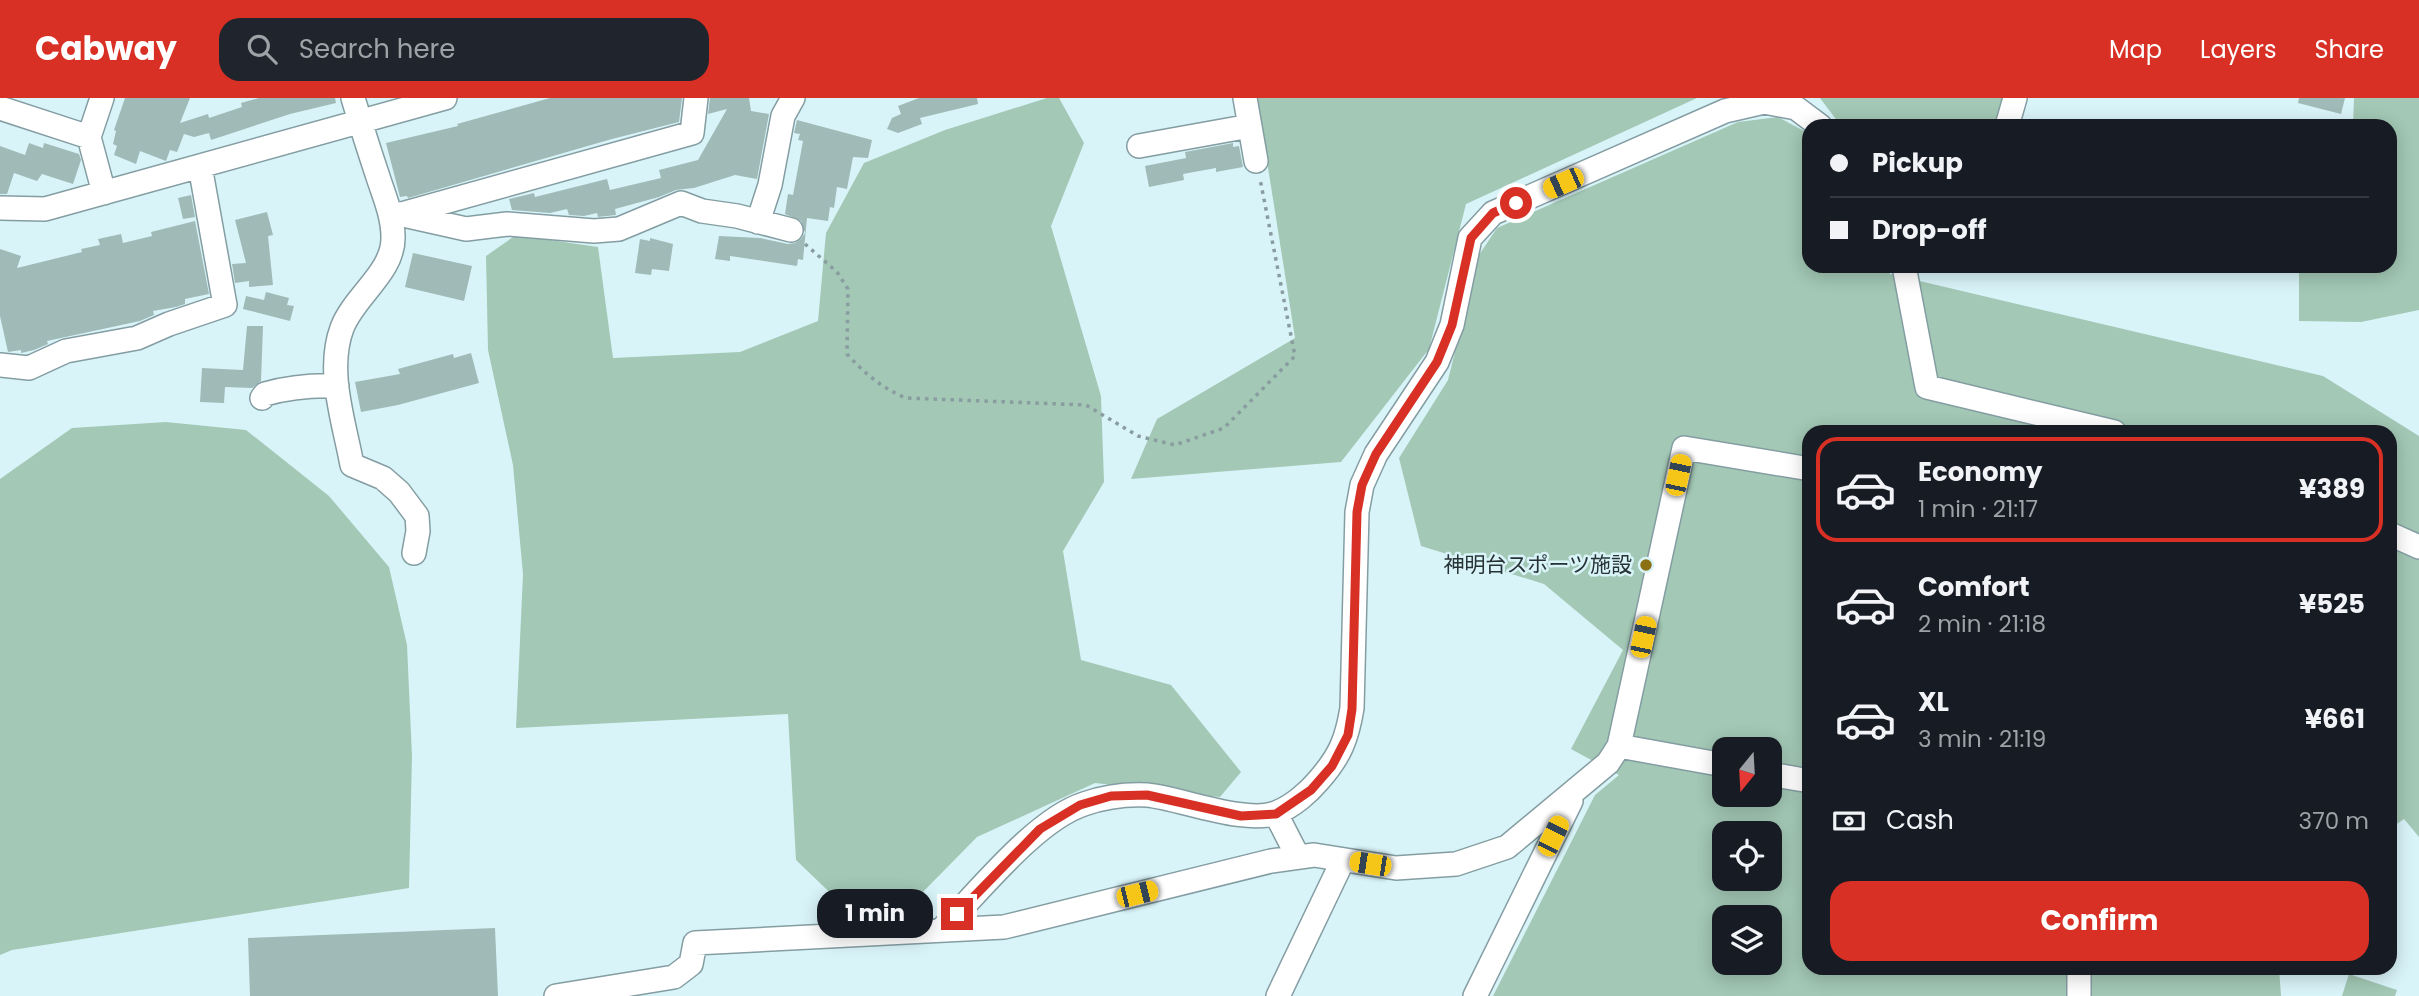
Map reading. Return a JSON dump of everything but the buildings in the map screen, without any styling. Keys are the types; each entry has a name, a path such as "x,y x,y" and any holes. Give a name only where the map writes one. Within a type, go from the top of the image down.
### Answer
{"street":[{"path":"102,98 89,137 104,193"},
{"path":"354,98 360,122 395,214 394,238 391,254 383,271 357,300 343,325 336,345 337,386 352,465 383,478 399,492 417,516 418,531 414,552"},
{"path":"0,208 45,209 445,98"},
{"path":"395,214 692,133 696,98"},
{"path":"758,222 770,185 783,116 793,98"},
{"path":"1245,98 1256,161"},
{"path":"2009,119 2015,98"},
{"path":"941,930 1040,829 1080,805 1111,796 1147,795 1241,816 1276,814 1311,790 1332,766 1348,735 1352,709 1357,512 1362,485 1376,454 1437,362 1452,325 1471,238 1493,213 1725,111 1763,102 1796,108 1811,119"},
{"path":"0,108 89,137"},
{"path":"1139,146 1250,126"},
{"path":"0,365 29,368 66,351 137,338 225,305 200,166"},
{"path":"395,214 466,229 507,223 594,231 619,229 681,203 702,211 791,230"},
{"path":"1905,273 1927,387 2085,425"},
{"path":"262,398 265,394 302,385 337,386"},
{"path":"556,996 674,977 691,964 695,943 1004,927 1298,857 1314,855 1396,868 1456,864 1507,847 1608,763 1619,746 1684,448 1802,469"},
{"path":"2397,537 2419,547"},
{"path":"1619,746 1712,763"},
{"path":"1782,776 1802,780"},
{"path":"1475,996 1575,792"},
{"path":"1276,814 1298,857"},
{"path":"1278,996 1343,860"},
{"path":"2079,975 2079,996"}],"path":[{"path":"791,230 837,272 848,289 847,354 861,370 888,391 906,398 1086,405 1138,436 1175,445 1224,428 1295,356 1256,161"}],"green space":[{"path":"1047,98 1059,98 1084,143 1051,226 1101,396 1104,482 1063,551 1081,660 1171,685 1241,772 1220,797 1095,783 977,837 914,901 846,908 796,860 788,714 516,728 523,574 513,465 488,350 486,256 516,235 598,247 613,358 740,352 818,321 826,233 864,163 945,130"},
{"path":"1257,98 1697,98 1466,204 1429,349 1341,462 1131,479 1157,419 1295,338"},
{"path":"1820,98 2006,98 1998,119 1836,119"},
{"path":"2354,98 2419,98 2419,310 2361,322 2299,321 2299,273 2397,273 2397,119 2353,119"},
{"name":"神明台スポーツ施設","path":"1778,117 1802,130 1802,273 1889,273 2323,376 2419,436 2419,837 2404,819 2397,824 2397,425 1802,425 1802,975 2280,975 2281,996 1493,996 1595,795 1619,775 1571,749 1623,650 1544,584 1421,546 1399,458 1448,380 1479,255 1497,228 1738,122"},
{"path":"166,422 246,430 329,496 389,567 407,645 412,756 409,888 12,950 0,955 0,479 72,428"},
{"path":"2349,975 2397,990 2395,996 2342,996"}],"place":[{"name":"神明台スポーツ施設","path":"1646,565"}],"route":[{"path":"957,914 1040,829 1080,805 1111,796 1147,795 1241,816 1276,814 1311,790 1332,766 1348,735 1352,709 1357,512 1362,485 1376,454 1437,362 1452,325 1471,238 1493,213 1516,203"}]}
